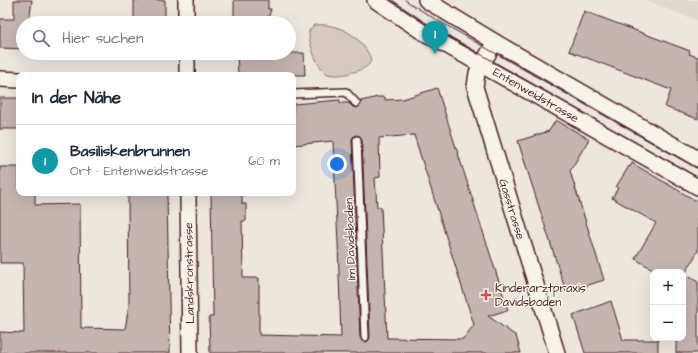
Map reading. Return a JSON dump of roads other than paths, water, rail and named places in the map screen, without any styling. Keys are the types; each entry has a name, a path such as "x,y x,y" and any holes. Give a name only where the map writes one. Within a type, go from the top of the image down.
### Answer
{"street":[{"path":"186,0 186,16"},
{"name":"Entenweidstrasse","path":"375,0 421,30 698,187"},
{"path":"426,0 495,42 698,159"},
{"name":"Gasstrasse","path":"495,42 475,79 476,94 557,353"},
{"path":"187,60 187,72"},
{"path":"0,79 16,80"},
{"name":"Landskronstrasse","path":"188,196 190,353"}],"lane":[{"path":"296,94 346,92 356,103"},
{"name":"Im Davidsboden","path":"357,140 365,337"}],"tram line":[{"path":"392,0 426,23 698,178"},
{"path":"405,0 430,16 698,169"}],"place":[{"name":"Basiliskenbrunnen","path":"435,54"},
{"name":"Kinderarztpraxis Davidsboden","path":"486,295"}]}
